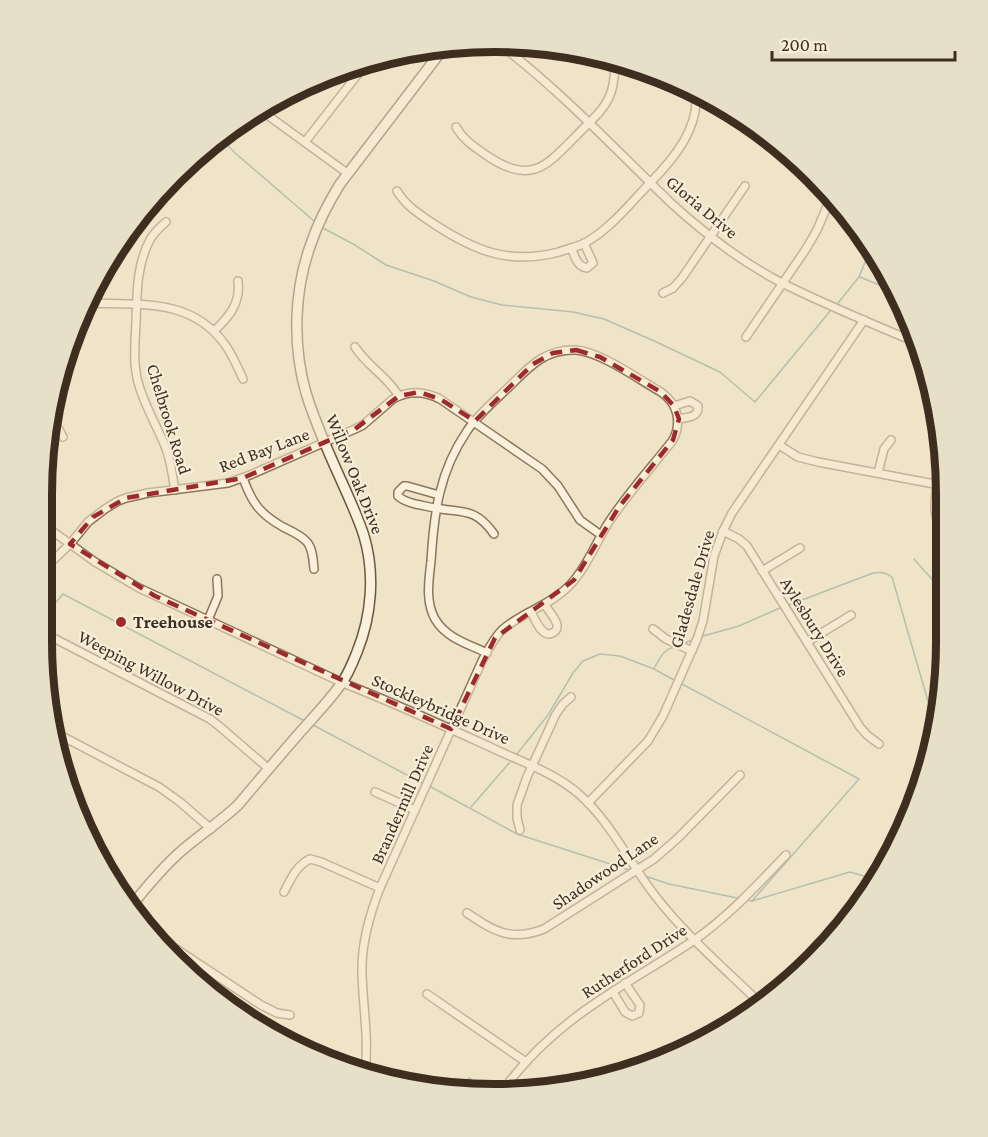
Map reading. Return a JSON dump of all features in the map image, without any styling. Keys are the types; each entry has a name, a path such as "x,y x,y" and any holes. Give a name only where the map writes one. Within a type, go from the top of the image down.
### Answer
{"street":[{"name":"Gloria Drive","path":"510,53 544,81 687,218 710,237 783,283 907,338"},
{"name":"Willow Oak Drive","path":"136,900 180,852 238,805 343,683 357,652 369,613 368,554 359,520 312,412 301,369 297,335 298,300 304,265 327,207 348,173 439,56"},
{"path":"456,127 466,141 501,165 524,171 536,168 548,163 604,107 611,94 614,70"},
{"path":"305,142 358,74"},
{"path":"397,191 402,200 420,215 467,244 489,252 532,257 571,248 585,243 610,224 671,161 683,143 691,124 695,101"},
{"path":"268,115 348,173"},
{"path":"663,293 679,282 745,186"},
{"path":"746,338 806,249 828,205"},
{"name":"Chelbrook Road","path":"166,222 152,236 143,256 136,305 135,355 142,397 166,448 175,490"},
{"path":"571,248 579,264 587,268 593,263 585,243"},
{"path":"214,331 236,304 239,293 238,281"},
{"path":"96,303 174,308 196,317 214,331 227,347 243,379"},
{"name":"Gladesdale Drive","path":"588,803 648,741 663,716 700,630 712,565 723,531 732,513 864,320"},
{"path":"355,347 365,361 391,383 399,396 419,392 431,394 475,421 542,469 558,486 580,520 601,535"},
{"name":"Brandermill Drive","path":"365,1065 367,1035 362,958 369,919 380,888 487,653 501,631 515,620 554,599 574,580 619,507 673,441 676,433 677,412 670,399 661,392 600,357 585,351 567,350 553,353 533,364 475,421"},
{"name":"Red Bay Lane","path":"52,561 88,522 126,498 222,484 243,478 363,425 399,396"},
{"path":"475,421 452,458 439,495 429,603 435,620 449,635 487,653"},
{"path":"58,427 63,437"},
{"path":"878,473 884,449 891,440"},
{"path":"779,445 802,458 936,484"},
{"path":"243,478 252,500 264,514 308,543 314,569"},
{"path":"439,495 407,486 400,488 398,492 398,496 405,502 454,509 475,515 485,522 494,534"},
{"name":"Stockleybridge Drive","path":"52,531 95,562 139,588 343,683 532,766 567,786 603,819 665,909 755,998"},
{"name":"Aylesbury Drive","path":"723,531 747,546 860,727 879,744"},
{"path":"762,572 800,548"},
{"path":"208,620 218,596 217,579"},
{"path":"531,612 541,630 550,634 555,632 556,623 545,605"},
{"path":"807,642 851,615"},
{"path":"653,629 666,639 692,651"},
{"name":"Weeping Willow Drive","path":"52,637 210,719 269,769"},
{"path":"520,830 517,805 527,777 556,714 571,697"},
{"path":"63,737 159,787 211,829"},
{"name":"Shadowood Lane","path":"466,913 497,932 512,935 528,934 552,925 654,858 677,839 740,775"},
{"path":"375,792 416,810"},
{"name":"Rutherford Drive","path":"508,1084 545,1043 576,1017 714,926 786,855"},
{"path":"285,892 294,873 302,863 310,859 380,888"},
{"path":"176,949 261,1005 277,1013 290,1016"},
{"path":"613,992 625,1012 632,1016 639,1013 640,1005 625,983"},
{"path":"427,994 526,1062"}],"highlighted area":[{"path":"576,350 600,357 661,392 674,406 679,419 673,440 619,507 574,580 495,638 451,729 155,596 70,544 93,517 126,498 243,478 355,429 399,396 419,392 440,399 475,421 533,364 553,353"}],"waterway":[{"path":"226,143 314,221"},
{"path":"323,228 386,265 434,281 471,297 502,305 573,312 604,319 720,372 755,402 831,310"},
{"path":"838,303 859,277 867,258"},
{"path":"860,277 883,287"},
{"path":"914,559 936,584"},
{"path":"789,605 873,573 888,574 892,577 930,710"},
{"path":"52,607 63,594 303,720"},
{"path":"703,636 739,626 780,608"},
{"path":"685,643 692,640"},
{"path":"654,668 665,652 675,647"},
{"path":"517,754 548,715 573,673 583,661 600,654 620,656 654,669 674,680"},
{"path":"682,684 859,779 752,901"},
{"path":"313,725 422,783"},
{"path":"471,807 510,762"},
{"path":"431,787 517,834 629,870"},
{"path":"748,900 752,901 850,872 868,877"},
{"path":"645,876 669,884 737,898"},
{"path":"464,1084 469,1078 478,1084"}],"place":[{"name":"Treehouse","path":"121,622"}]}
